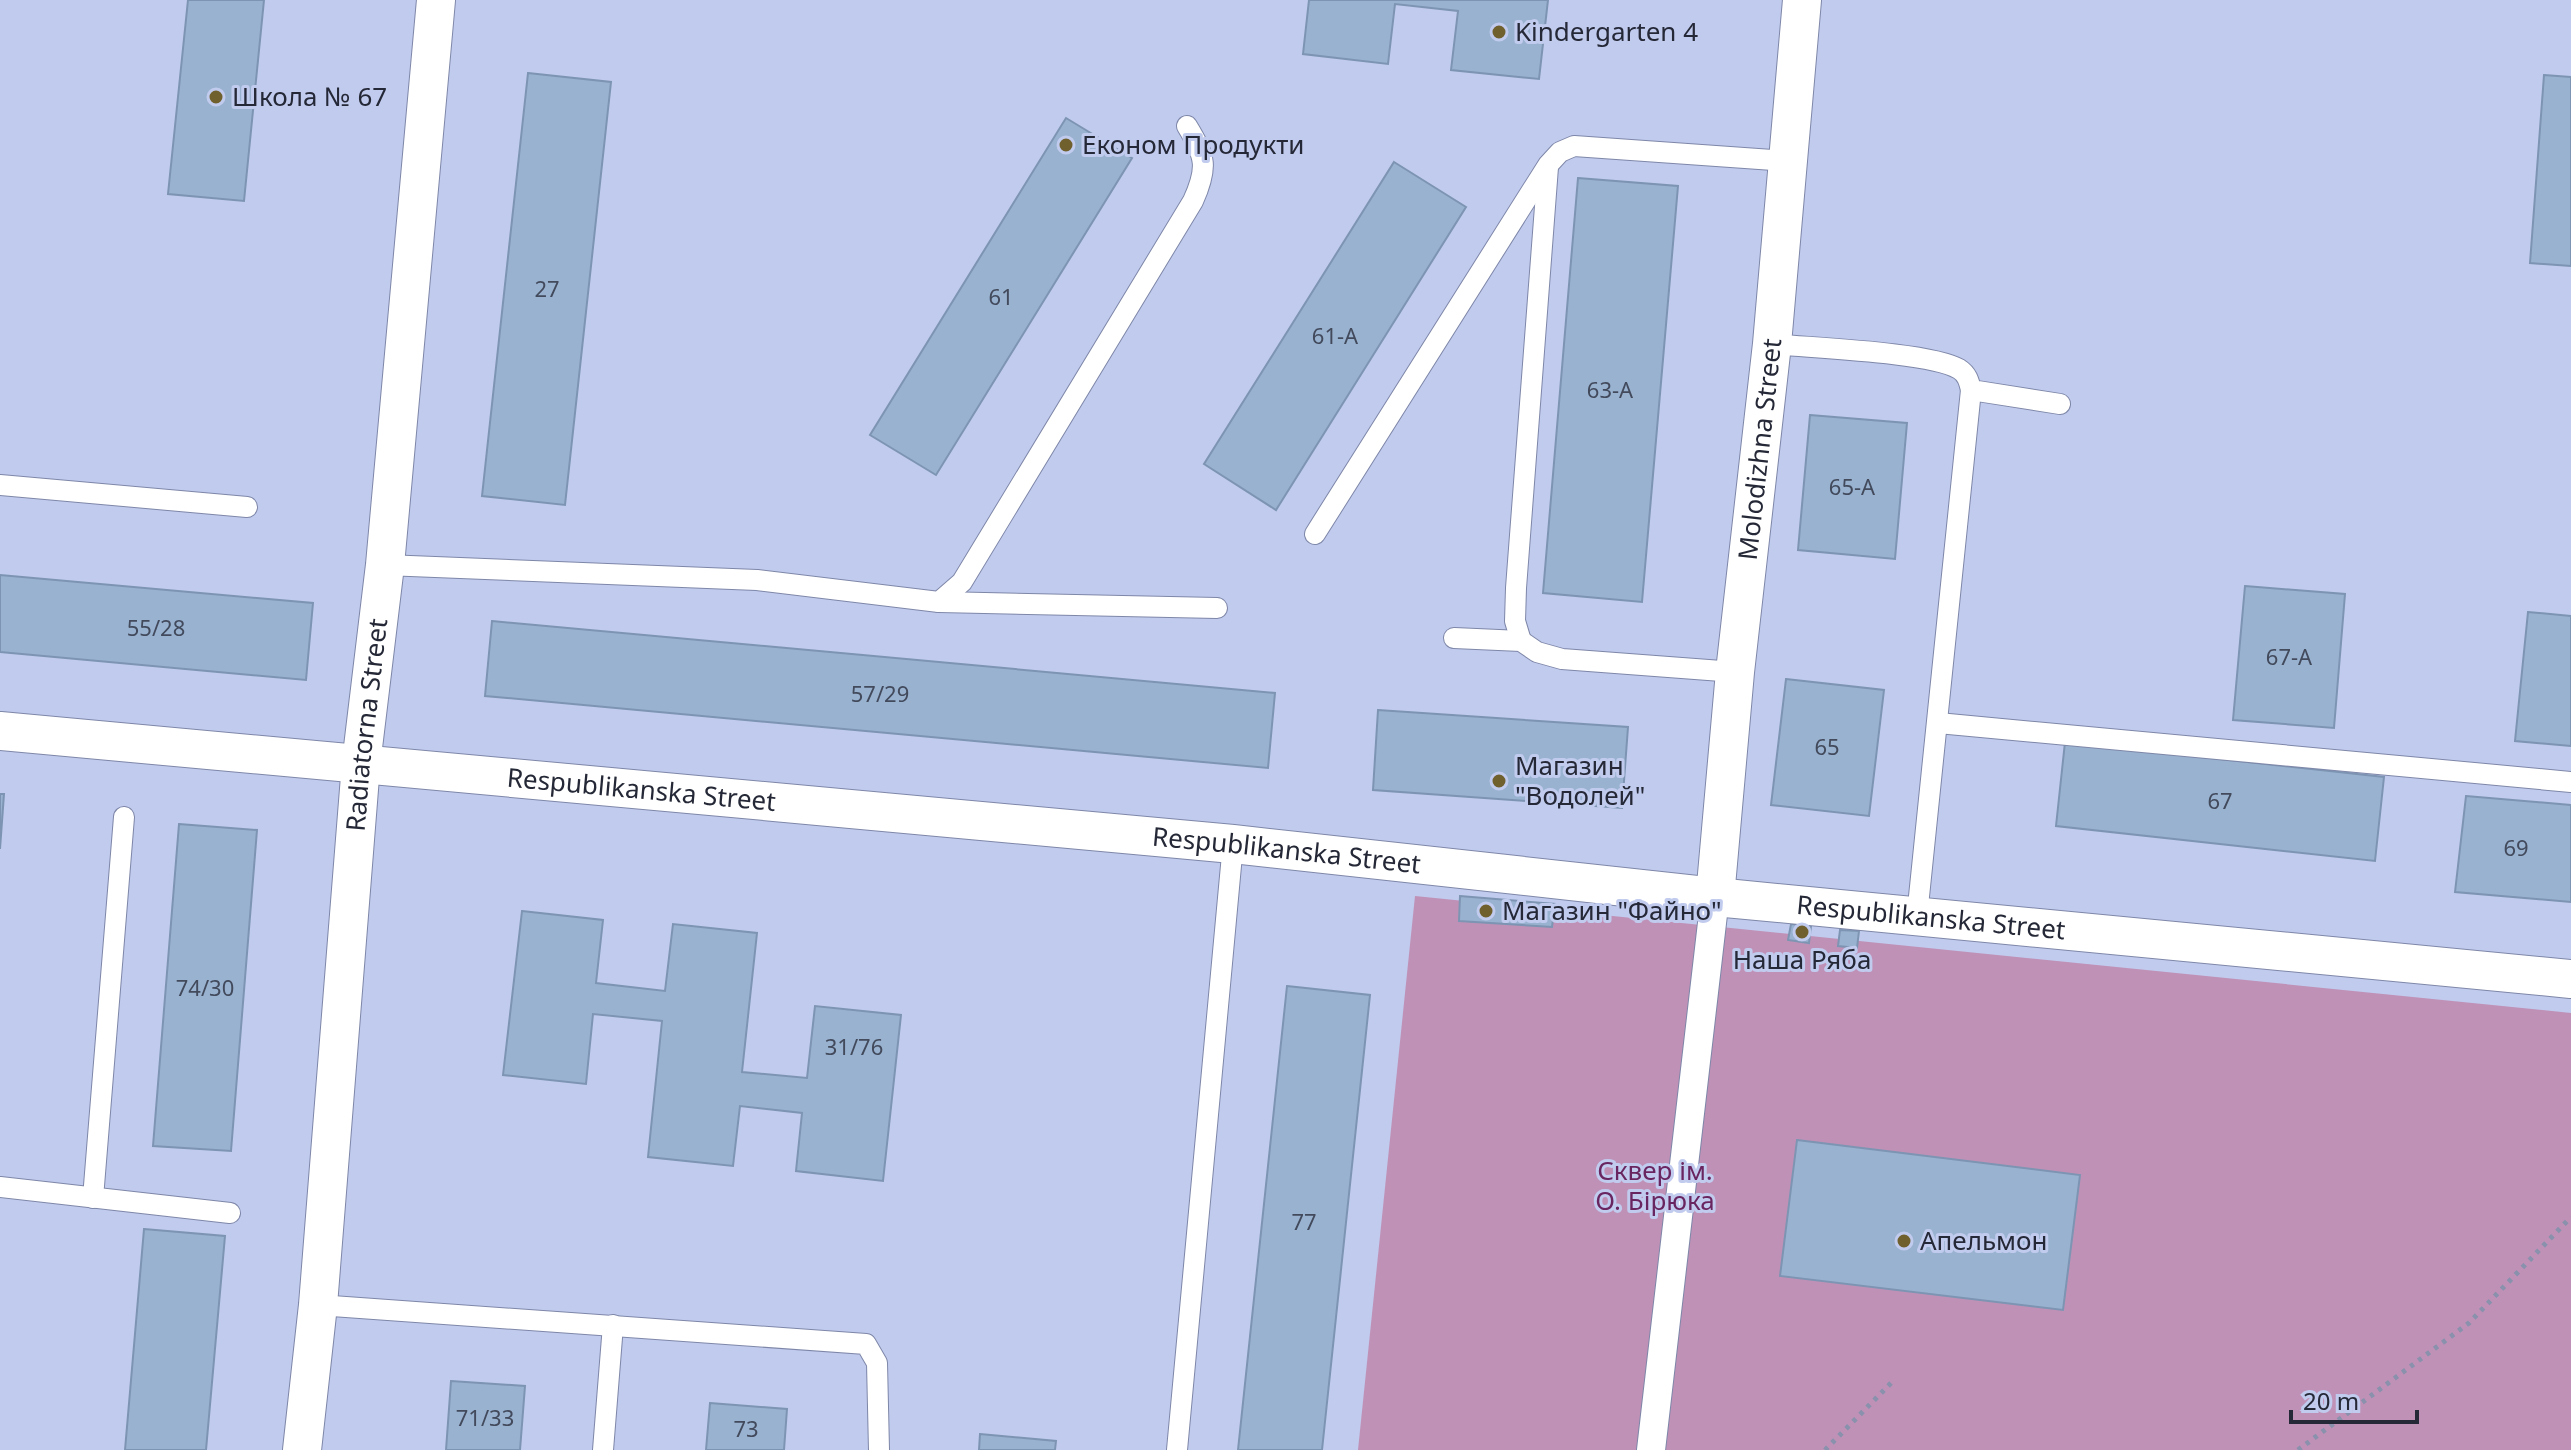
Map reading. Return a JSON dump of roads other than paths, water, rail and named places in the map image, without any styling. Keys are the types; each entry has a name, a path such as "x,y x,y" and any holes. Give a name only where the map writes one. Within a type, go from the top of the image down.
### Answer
{"street":[{"name":"Radiatorna Street","path":"302,1450 318,1305 361,764 385,565 436,0"},
{"name":"Molodizhna Street","path":"1715,897 1735,672 1772,344 1802,0"},
{"name":"Respublikanska Street","path":"0,731 1233,844 1715,897 2571,979"},
{"path":"1651,1450 1715,897"}],"lane":[{"path":"939,602 962,582 1187,213 1204,177 1202,151 1187,126"},
{"path":"1315,534 1548,165 1560,152 1574,146 1787,161"},
{"path":"1521,641 1515,621 1516,588 1548,165"},
{"path":"1772,344 1928,360 1958,369 1967,376 1971,390 1917,916"},
{"path":"1971,390 2060,404"},
{"path":"0,485 247,507"},
{"path":"385,565 757,580 939,602 1217,608"},
{"path":"1454,638 1521,641 1537,652 1562,659 1735,672"},
{"path":"1938,723 2571,782"},
{"path":"93,1198 124,817"},
{"path":"1177,1450 1233,844"},
{"path":"0,1187 230,1213"},
{"path":"318,1305 866,1344 877,1363 879,1450"},
{"path":"603,1450 613,1325"}],"place":[{"name":"Kindergarten 4","path":"1499,32"},
{"name":"Школа № 67","path":"216,97"},
{"name":"Економ Продукти","path":"1066,145"},
{"name":"Магазин \"Водолей\"","path":"1499,781"},
{"name":"Магазин \"Файно\"","path":"1486,911"},
{"name":"Наша Ряба","path":"1802,932"},
{"name":"Апельмон","path":"1904,1241"}],"park label":[{"name":"Сквер ім. О. Бірюка","path":"1655,1186"}]}
